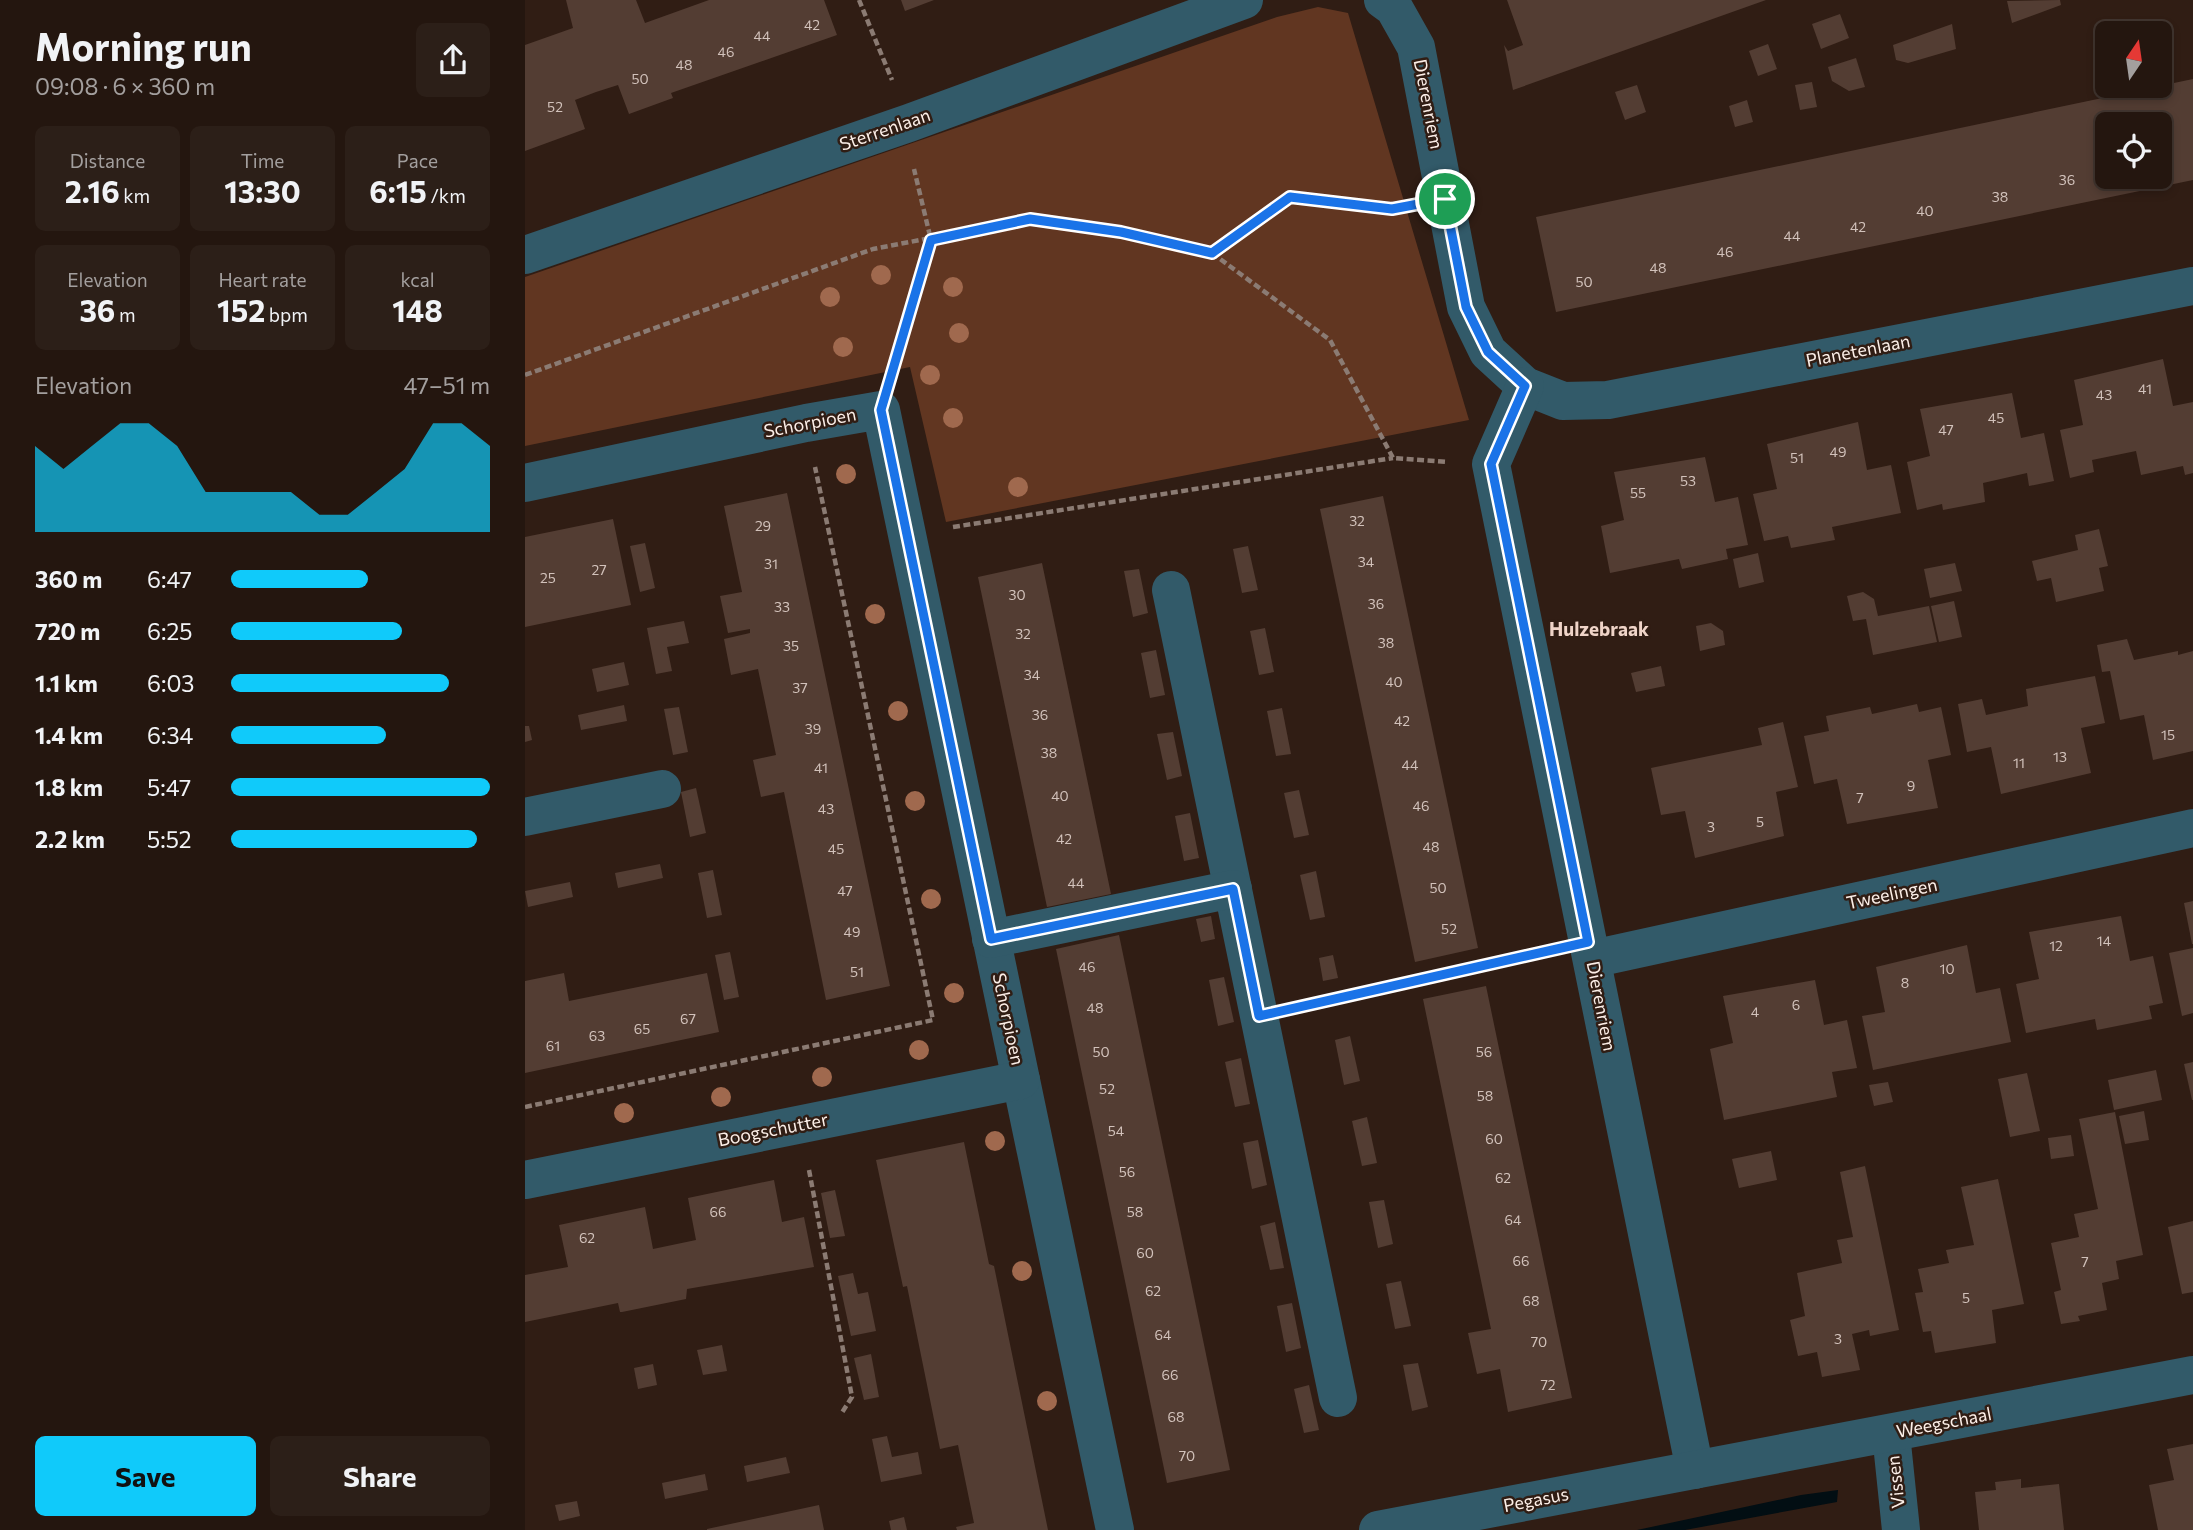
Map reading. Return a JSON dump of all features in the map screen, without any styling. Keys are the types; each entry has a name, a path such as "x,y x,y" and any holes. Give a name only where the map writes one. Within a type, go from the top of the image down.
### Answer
{"street":[{"name":"Sterrenlaan","path":"525,256 909,123 1244,0"},
{"name":"Dierenriem","path":"1383,0 1394,8 1416,47 1466,307 1488,352 1525,386"},
{"name":"Planetenlaan","path":"1525,386 1563,401 1608,400 2193,286"},
{"path":"1491,464 1525,386"},
{"name":"Schorpioen","path":"525,483 806,423 881,410 1115,1530"},
{"name":"Dierenriem","path":"1491,464 1695,1470"},
{"path":"1171,590 1338,1398"},
{"path":"525,817 661,789"},
{"name":"Tweelingen","path":"1590,950 2193,828"},
{"path":"991,939 1233,889"},
{"name":"Boogschutter","path":"525,1180 1021,1080"},
{"name":"Weegschaal","path":"1695,1470 2193,1375"},
{"name":"Vissen","path":"1891,1434 1901,1530"},
{"name":"Pegasus","path":"1378,1530 1695,1470"}],"path":[{"path":"859,0 909,123 912,160 931,240 881,410"},
{"path":"1212,253 1290,197 1392,209 1445,199"},
{"path":"525,375 873,249 1030,219 1121,232 1212,253 1330,340 1393,458"},
{"path":"525,1107 933,1020 806,423"},
{"path":"907,535 1393,458 1491,464"},
{"path":"1259,1016 1590,950"},
{"path":"800,1125 852,1397 841,1414"}],"shaded area":[{"path":"1318,7 1348,13 1469,420 946,522 910,367 525,446 525,277 1277,17"},
{"path":"1838,1490 1837,1502 1685,1530 1637,1530 1801,1495"}],"building":[{"path":"566,0 636,0 645,23 709,0 824,0 837,35 671,93 673,98 629,114 618,85 596,92 575,100 585,129 525,151 525,45 573,28"},
{"path":"901,0 934,0 905,11"},
{"path":"1507,0 1766,0 1513,90 1504,45 1508,51 1523,45"},
{"path":"2060,0 2061,5 2012,23 2007,1"},
{"path":"1840,14 1849,38 1821,49 1812,24"},
{"path":"1952,24 1956,49 1908,63 1896,60 1893,45"},
{"path":"1768,44 1777,69 1758,76 1749,51"},
{"path":"1856,58 1865,87 1849,91 1832,81 1828,67"},
{"path":"2193,79 2193,180 2172,184 2172,112 2095,112 2095,189 2150,189 1556,312 1536,217 2103,98 2172,98 2172,83"},
{"path":"1812,82 1817,107 1800,110 1795,85"},
{"path":"1637,85 1646,112 1625,120 1615,92"},
{"path":"1747,100 1753,122 1735,127 1729,106"},
{"path":"2163,359 2173,406 2193,402 2193,473 2185,475 2183,466 2141,475 2136,451 2092,460 2094,472 2070,478 2060,430 2083,425 2074,380"},
{"path":"2012,393 2021,438 2044,433 2054,481 2029,486 2027,473 1983,483 1985,502 1943,510 1942,504 1917,510 1907,462 1930,456 1920,409"},
{"path":"1858,422 1867,470 1891,465 1901,513 1832,527 1835,540 1791,548 1788,536 1764,541 1753,494 1777,489 1767,444"},
{"path":"1705,457 1715,502 1738,497 1748,545 1726,549 1728,559 1682,569 1679,559 1610,573 1601,526 1624,520 1614,472"},
{"path":"787,493 890,986 826,1000 784,792 761,797 753,760 776,755 758,669 731,675 724,639 750,633 750,629 728,633 720,596 742,592 724,506"},
{"path":"1383,496 1478,948 1415,962 1320,509"},
{"path":"613,519 631,605 525,627 525,537"},
{"path":"2099,529 2108,566 2099,568 2104,591 2056,602 2051,578 2037,581 2032,561 2078,550 2075,535"},
{"path":"645,543 655,588 640,592 630,546"},
{"path":"1248,546 1258,590 1242,593 1233,549"},
{"path":"1758,553 1764,582 1739,588 1733,559"},
{"path":"1042,563 1111,894 1047,907 978,577"},
{"path":"1955,563 1962,591 1930,598 1924,569"},
{"path":"1139,569 1148,613 1133,617 1124,571"},
{"path":"1863,592 1874,599 1878,616 1929,606 1937,642 1873,655 1866,619 1853,621 1847,596"},
{"path":"1954,601 1962,637 1939,642 1931,606"},
{"path":"684,621 689,643 667,647 672,671 656,674 647,628"},
{"path":"1711,623 1723,631 1725,645 1700,651 1696,626"},
{"path":"1265,628 1274,672 1259,675 1250,631"},
{"path":"2127,639 2134,660 2178,651 2178,655 2193,651 2193,751 2153,760 2144,715 2120,720 2110,671 2102,672 2097,645"},
{"path":"1156,650 1165,695 1150,698 1141,653"},
{"path":"624,662 629,685 597,692 592,669"},
{"path":"1661,666 1665,686 1636,692 1631,673"},
{"path":"2095,676 2105,723 2081,728 2091,773 2001,794 1991,747 1967,752 1958,704 1982,699 1986,715 2028,706 2026,689"},
{"path":"1917,704 1919,712 1941,707 1951,755 1928,760 1938,808 1847,824 1837,779 1814,784 1804,736 1829,731 1826,716 1870,707 1872,714"},
{"path":"624,705 627,721 581,730 578,715"},
{"path":"679,707 688,752 673,755 664,709"},
{"path":"1282,708 1291,754 1276,756 1267,711"},
{"path":"1783,722 1798,787 1776,792 1784,836 1695,858 1685,811 1661,815 1651,768 1762,745 1758,728"},
{"path":"525,726 529,726 532,740 525,742"},
{"path":"1173,732 1182,776 1167,780 1157,734"},
{"path":"696,788 706,833 690,837 681,792"},
{"path":"1299,790 1309,835 1294,838 1284,793"},
{"path":"1190,813 1199,858 1184,861 1175,816"},
{"path":"660,864 663,878 618,888 615,873"},
{"path":"713,870 722,915 707,918 698,873"},
{"path":"1316,871 1325,917 1310,920 1300,875"},
{"path":"570,882 573,897 528,907 525,891"},
{"path":"2193,901 2193,944 2192,944 2184,903"},
{"path":"1211,916 1215,939 1201,942 1196,919"},
{"path":"2121,916 2130,961 2153,956 2163,1003 2149,1006 2152,1019 2097,1030 2095,1019 2026,1033 2016,984 2039,979 2029,932"},
{"path":"1119,935 1230,1470 1167,1483 1056,949"},
{"path":"1967,945 1976,993 2000,988 2011,1042 1873,1070 1862,1016 1885,1012 1876,967"},
{"path":"2193,948 2193,1013 2182,1016 2169,953"},
{"path":"730,952 739,997 724,1000 715,955"},
{"path":"1333,955 1338,978 1323,981 1319,958"},
{"path":"564,973 569,1001 707,973 719,1032 525,1073 525,981"},
{"path":"1224,977 1234,1022 1218,1026 1209,980"},
{"path":"1815,980 1824,1025 1847,1020 1857,1068 1832,1072 1837,1097 1724,1120 1710,1049 1733,1043 1723,996"},
{"path":"1486,986 1572,1398 1508,1412 1500,1369 1477,1374 1468,1333 1491,1329 1423,999"},
{"path":"1350,1036 1360,1081 1344,1085 1335,1040"},
{"path":"1241,1058 1250,1104 1235,1107 1225,1062"},
{"path":"2193,1062 2193,1100 2192,1100 2184,1064"},
{"path":"2156,1070 2162,1100 2114,1110 2108,1080"},
{"path":"2027,1073 2040,1131 2010,1137 1998,1079"},
{"path":"1888,1082 1893,1102 1874,1106 1869,1085"},
{"path":"2144,1111 2149,1140 2125,1144 2119,1116"},
{"path":"2115,1112 2143,1255 2116,1261 2119,1279 2102,1283 2107,1310 2078,1316 2080,1321 2061,1324 2054,1292 2061,1290 2051,1243 2079,1237 2074,1214 2098,1209 2079,1119"},
{"path":"1367,1117 1377,1163 1362,1166 1352,1121"},
{"path":"2071,1135 2074,1156 2051,1159 2048,1138"},
{"path":"1258,1140 1267,1185 1252,1189 1243,1143"},
{"path":"964,1142 989,1264 994,1266 1048,1530 957,1530 956,1527 974,1523 958,1445 940,1449 907,1286 903,1287 876,1160"},
{"path":"1771,1151 1777,1180 1739,1188 1732,1159"},
{"path":"1865,1166 1899,1330 1870,1336 1869,1330 1852,1334 1860,1370 1822,1377 1817,1352 1798,1356 1790,1320 1805,1316 1797,1273 1842,1263 1837,1240 1853,1237 1840,1172"},
{"path":"1998,1179 2024,1304 1992,1310 1996,1343 1935,1353 1931,1331 1923,1332 1915,1293 1923,1292 1918,1269 1949,1263 1946,1250 1974,1245 1961,1187"},
{"path":"774,1180 782,1222 804,1217 814,1267 687,1289 686,1299 622,1312 618,1303 525,1322 525,1275 568,1267 559,1225 645,1207 653,1249 696,1240 688,1198"},
{"path":"835,1190 845,1236 830,1238 821,1193"},
{"path":"1384,1200 1393,1244 1378,1248 1369,1202"},
{"path":"2193,1221 2193,1292 2182,1294 2168,1227"},
{"path":"1275,1222 1284,1268 1270,1270 1260,1226"},
{"path":"853,1273 858,1294 868,1292 876,1331 851,1336 838,1276"},
{"path":"1401,1281 1411,1326 1395,1329 1386,1284"},
{"path":"1292,1303 1301,1348 1286,1352 1277,1306"},
{"path":"722,1345 727,1371 703,1375 697,1350"},
{"path":"871,1354 879,1397 864,1400 854,1358"},
{"path":"1418,1363 1428,1407 1412,1411 1403,1365"},
{"path":"653,1364 657,1385 638,1389 634,1368"},
{"path":"1309,1385 1319,1430 1304,1433 1294,1389"},
{"path":"887,1436 892,1457 918,1452 922,1474 881,1482 872,1439"},
{"path":"2193,1444 2193,1530 2158,1530 2149,1485 2174,1480 2167,1449"},
{"path":"786,1457 790,1473 747,1482 744,1466"},
{"path":"705,1474 708,1490 665,1499 662,1483"},
{"path":"2021,1479 2021,1488 2059,1484 2064,1530 1979,1530 1975,1492 1996,1490 1995,1482"},
{"path":"577,1501 580,1516 559,1521 555,1505"},
{"path":"819,1505 824,1530 707,1530 707,1529"},
{"path":"904,1517 907,1530 891,1530 889,1521"}],"district":[{"name":"Hulzebraak","path":"1599,629"}],"route":[{"path":"1290,197 1392,209 1445,199 1466,307 1488,352 1525,386 1491,464 1588,942 1259,1016 1233,889 991,939 881,410 931,240 1030,219 1121,232 1212,253 1290,197"}]}
